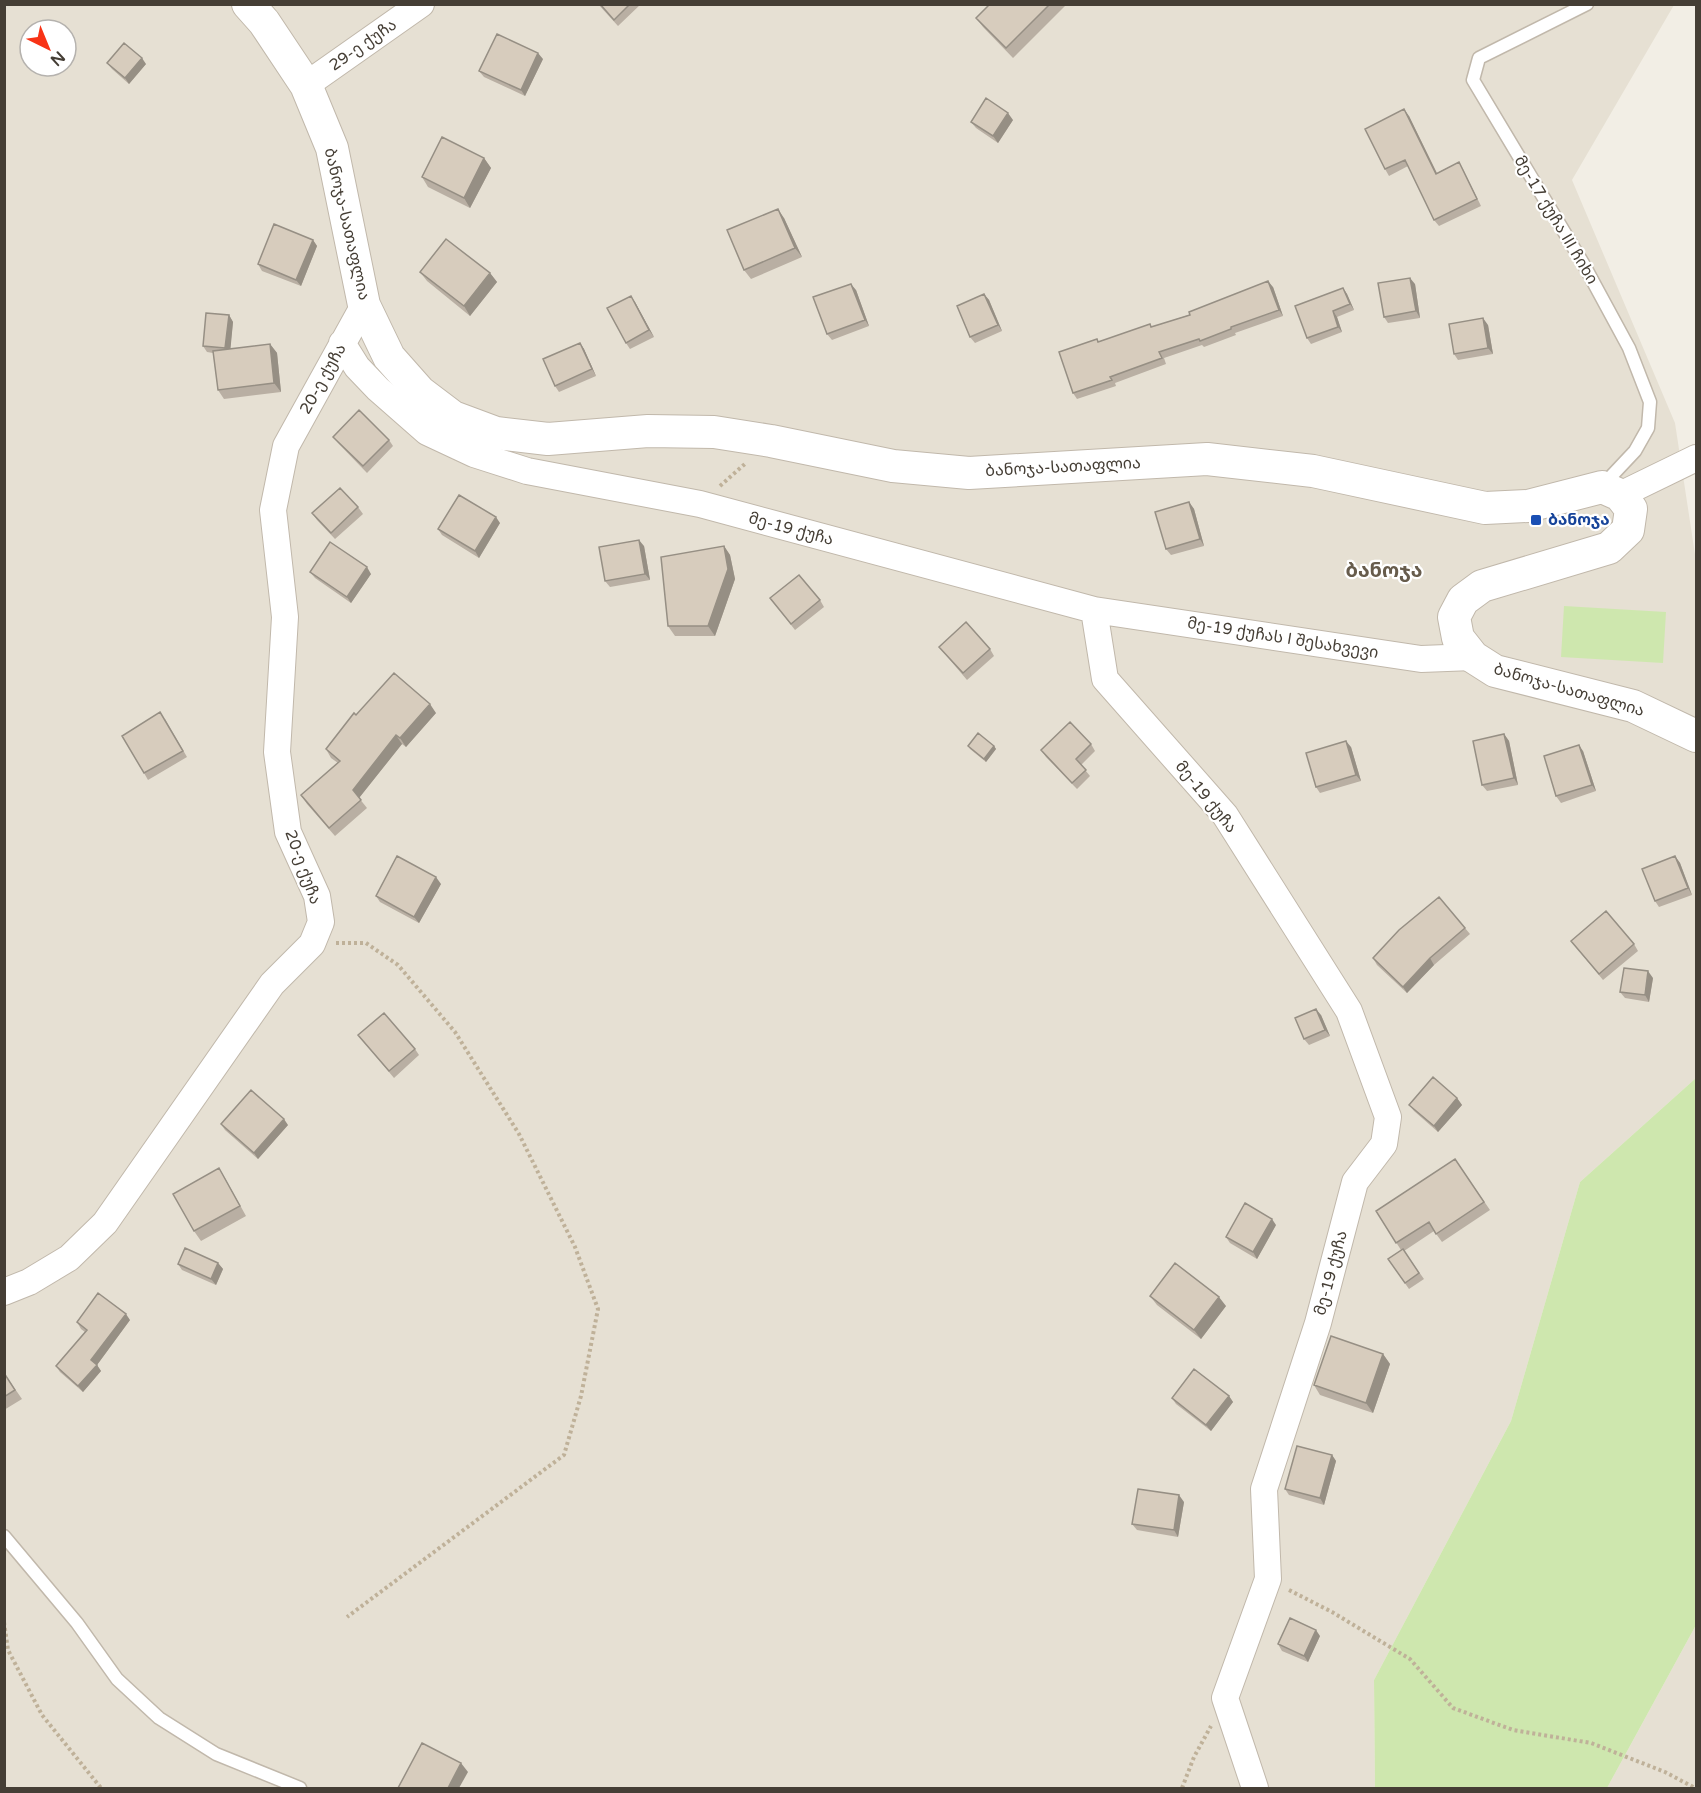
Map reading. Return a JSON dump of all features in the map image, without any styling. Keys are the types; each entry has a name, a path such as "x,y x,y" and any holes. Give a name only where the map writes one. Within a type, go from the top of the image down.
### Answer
{"street":[{"name":"ბანოჯა-სათაფლია","path":"248,4 264,22 306,85 332,148 364,305 388,357 420,392 453,417 496,433 548,439 648,431 714,432 893,466 969,473 1207,459 1313,471 1485,508 1528,506 1611,491 1631,509 1628,530 1609,548 1482,586 1463,600 1454,617 1458,638 1473,657 1495,671 1633,706 1696,736"},
{"name":"29-ე ქუჩა","path":"306,85 421,4"},
{"name":"20-ე ქუჩა","path":"4,1292 29,1282 69,1258 105,1223 272,984 312,944 321,921 317,896 288,832 277,752 285,617 273,510 286,446 364,305"},
{"name":"მე-19 ქუჩა","path":"342,343 357,367 378,389 427,432 474,454 526,471 700,504 1094,610 1105,679 1225,815 1349,1011 1388,1117 1384,1144 1355,1182 1318,1323 1264,1489 1268,1579 1225,1698"},
{"path":"1611,491 1696,459"},
{"name":"მე-19 ქუჩას I შესახვევი","path":"1094,610 1421,659 1473,657"},
{"path":"1225,1698 1255,1788"}],"lane":[{"name":"მე-17 ქუჩა III ჩიხი","path":"1587,4 1479,58 1473,80 1584,265 1629,348 1650,402 1648,428 1611,491"},
{"path":"4,1536 77,1623 117,1679 159,1718 216,1754 300,1788"}],"path":[{"path":"700,504 771,441"},
{"path":"312,944 366,943 398,965 455,1032 519,1134 575,1247 598,1309 581,1396 564,1455 347,1617"},
{"path":"1268,1579 1332,1612 1410,1659 1453,1708 1514,1730 1591,1743 1665,1772 1695,1788"},
{"path":"4,1622 8,1650 42,1715 101,1788"},
{"path":"1182,1788 1194,1756 1225,1698"}],"shaded area":[{"path":"5,5 1674,5 1572,180 1675,423 1696,561 1696,1078 1580,1182 1511,1421 1374,1680 1375,1788 5,1788"},
{"path":"1696,1625 1696,1788 1607,1788"}],"green space":[{"path":"1564,606 1666,612 1663,663 1561,657"},
{"path":"1696,1078 1696,1625 1607,1788 1375,1788 1374,1680 1511,1421 1580,1182"}],"building":[{"path":"600,4 630,4 614,20"},
{"path":"990,4 1050,4 1006,48 976,18"},
{"path":"497,34 538,53 521,90 479,71"},
{"path":"124,43 142,58 125,78 107,63"},
{"path":"986,98 1008,113 993,136 971,122"},
{"path":"1404,109 1436,174 1459,162 1477,199 1434,220 1405,160 1385,169 1365,129"},
{"path":"442,137 484,158 464,198 422,177"},
{"path":"778,209 795,248 744,270 727,230"},
{"path":"274,224 313,240 296,280 258,264"},
{"path":"446,239 490,273 464,306 420,272"},
{"path":"1410,278 1416,311 1384,317 1378,283"},
{"path":"1268,281 1279,310 1200,341 1199,339 1159,352 1162,358 1110,377 1112,380 1073,393 1059,352 1097,339 1098,342 1150,324 1151,327 1190,315 1189,312"},
{"path":"851,284 865,320 827,334 813,297"},
{"path":"1343,288 1350,304 1333,311 1338,327 1307,338 1295,306"},
{"path":"984,294 998,325 970,337 957,306"},
{"path":"631,296 649,330 626,343 607,308"},
{"path":"206,313 229,315 225,348 203,346"},
{"path":"1483,318 1488,348 1454,354 1449,324"},
{"path":"580,343 592,369 555,386 543,359"},
{"path":"270,344 274,383 218,390 213,351"},
{"path":"359,410 389,440 363,466 333,437"},
{"path":"340,488 358,507 331,533 312,513"},
{"path":"459,495 496,517 475,551 438,529"},
{"path":"1189,502 1200,539 1166,549 1155,512"},
{"path":"639,540 645,574 605,581 599,547"},
{"path":"330,542 367,567 347,597 310,572"},
{"path":"724,546 728,569 708,626 668,626 661,557"},
{"path":"799,575 820,600 791,624 770,598"},
{"path":"966,622 990,649 963,673 939,647"},
{"path":"394,673 430,704 400,738 396,735 353,790 361,800 329,828 301,795 340,761 326,749 354,713 356,715"},
{"path":"160,712 183,751 144,773 122,736"},
{"path":"1070,722 1091,744 1076,759 1086,770 1072,783 1041,750"},
{"path":"978,733 994,746 984,759 968,746"},
{"path":"1504,734 1514,778 1482,785 1473,741"},
{"path":"1346,741 1356,775 1316,787 1306,753"},
{"path":"1579,745 1592,785 1556,796 1544,756"},
{"path":"397,856 436,877 414,917 376,896"},
{"path":"1675,856 1688,888 1655,901 1642,869"},
{"path":"1439,897 1465,928 1430,958 1403,987 1373,958 1399,930"},
{"path":"1606,911 1634,944 1599,974 1571,941"},
{"path":"1624,968 1648,971 1645,995 1620,992"},
{"path":"1316,1009 1325,1030 1304,1039 1295,1018"},
{"path":"384,1013 415,1049 389,1071 358,1035"},
{"path":"1433,1077 1457,1098 1434,1126 1409,1105"},
{"path":"251,1090 284,1119 254,1153 221,1124"},
{"path":"1455,1159 1484,1202 1436,1234 1429,1222 1396,1243 1376,1211"},
{"path":"219,1168 240,1206 194,1231 173,1194"},
{"path":"1245,1203 1272,1219 1253,1252 1226,1237"},
{"path":"185,1248 218,1263 211,1279 178,1264"},
{"path":"1403,1249 1419,1273 1405,1283 1388,1259"},
{"path":"1175,1263 1219,1297 1194,1330 1150,1296"},
{"path":"98,1293 126,1314 91,1360 97,1365 78,1386 56,1366 87,1330 77,1322"},
{"path":"1331,1336 1383,1354 1366,1403 1314,1385"},
{"path":"1194,1369 1229,1396 1206,1425 1172,1398"},
{"path":"4,1373 15,1390 4,1397"},
{"path":"1297,1446 1332,1455 1320,1498 1285,1489"},
{"path":"1138,1489 1179,1495 1174,1530 1132,1524"},
{"path":"1290,1618 1316,1630 1304,1656 1278,1644"},
{"path":"422,1743 461,1763 448,1788 398,1788"}],"place":[{"name":"ბანოჯა","path":"1536,520"}],"district":[{"name":"ბანოჯა","path":"1384,571"}]}
